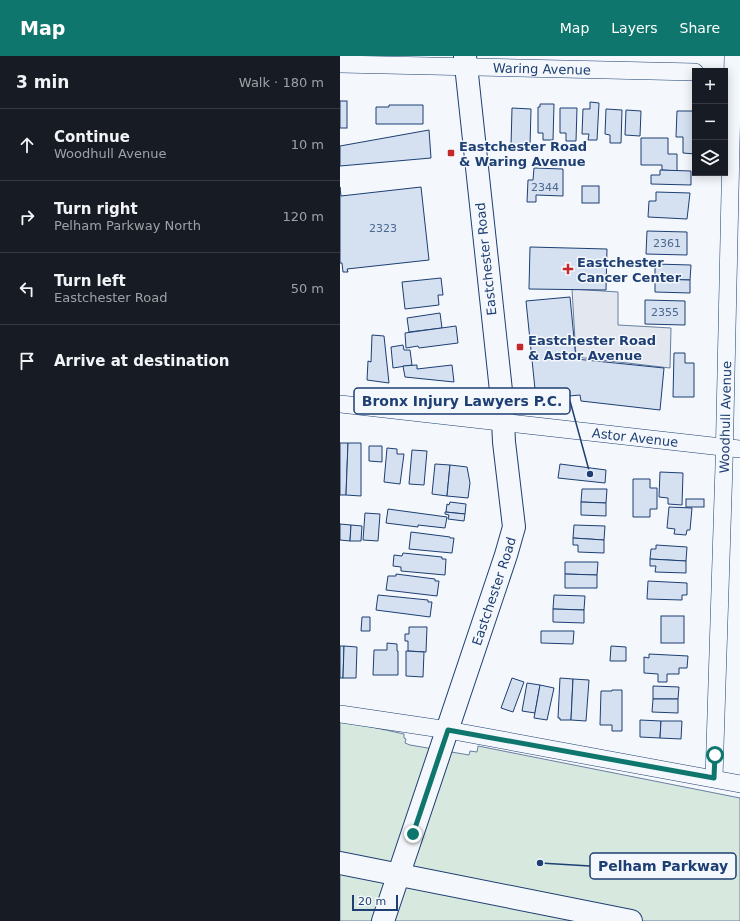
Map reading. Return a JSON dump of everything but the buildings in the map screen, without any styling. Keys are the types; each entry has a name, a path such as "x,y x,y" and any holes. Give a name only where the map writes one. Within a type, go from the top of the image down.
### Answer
{"main road":[{"name":"Eastchester Road","path":"384,921 505,560 514,527 465,61"},
{"path":"340,863 631,921"}],"street":[{"name":"Woodhull Avenue","path":"714,778 732,448 733,56"},
{"name":"Waring Avenue","path":"340,64 465,61 692,72"},
{"name":"Astor Avenue","path":"340,404 732,448"},
{"path":"340,714 448,730 740,784"}],"shaded area":[{"path":"572,289 618,292 618,325 671,328 670,368 576,357"},
{"path":"340,720 404,734 404,738 406,739 405,743 410,745 469,755 470,751 477,752 478,746 740,798 740,921 340,921"}],"place":[{"name":"Eastchester Road & Waring Avenue","path":"451,153"},
{"name":"Eastchester Cancer Center","path":"568,269"},
{"name":"Eastchester Road & Astor Avenue","path":"520,347"},
{"name":"Bronx Injury Lawyers P.C.","path":"590,474"},
{"name":"Pelham Parkway","path":"540,863"}],"route":[{"path":"413,834 448,730 714,778 715,755"}]}
